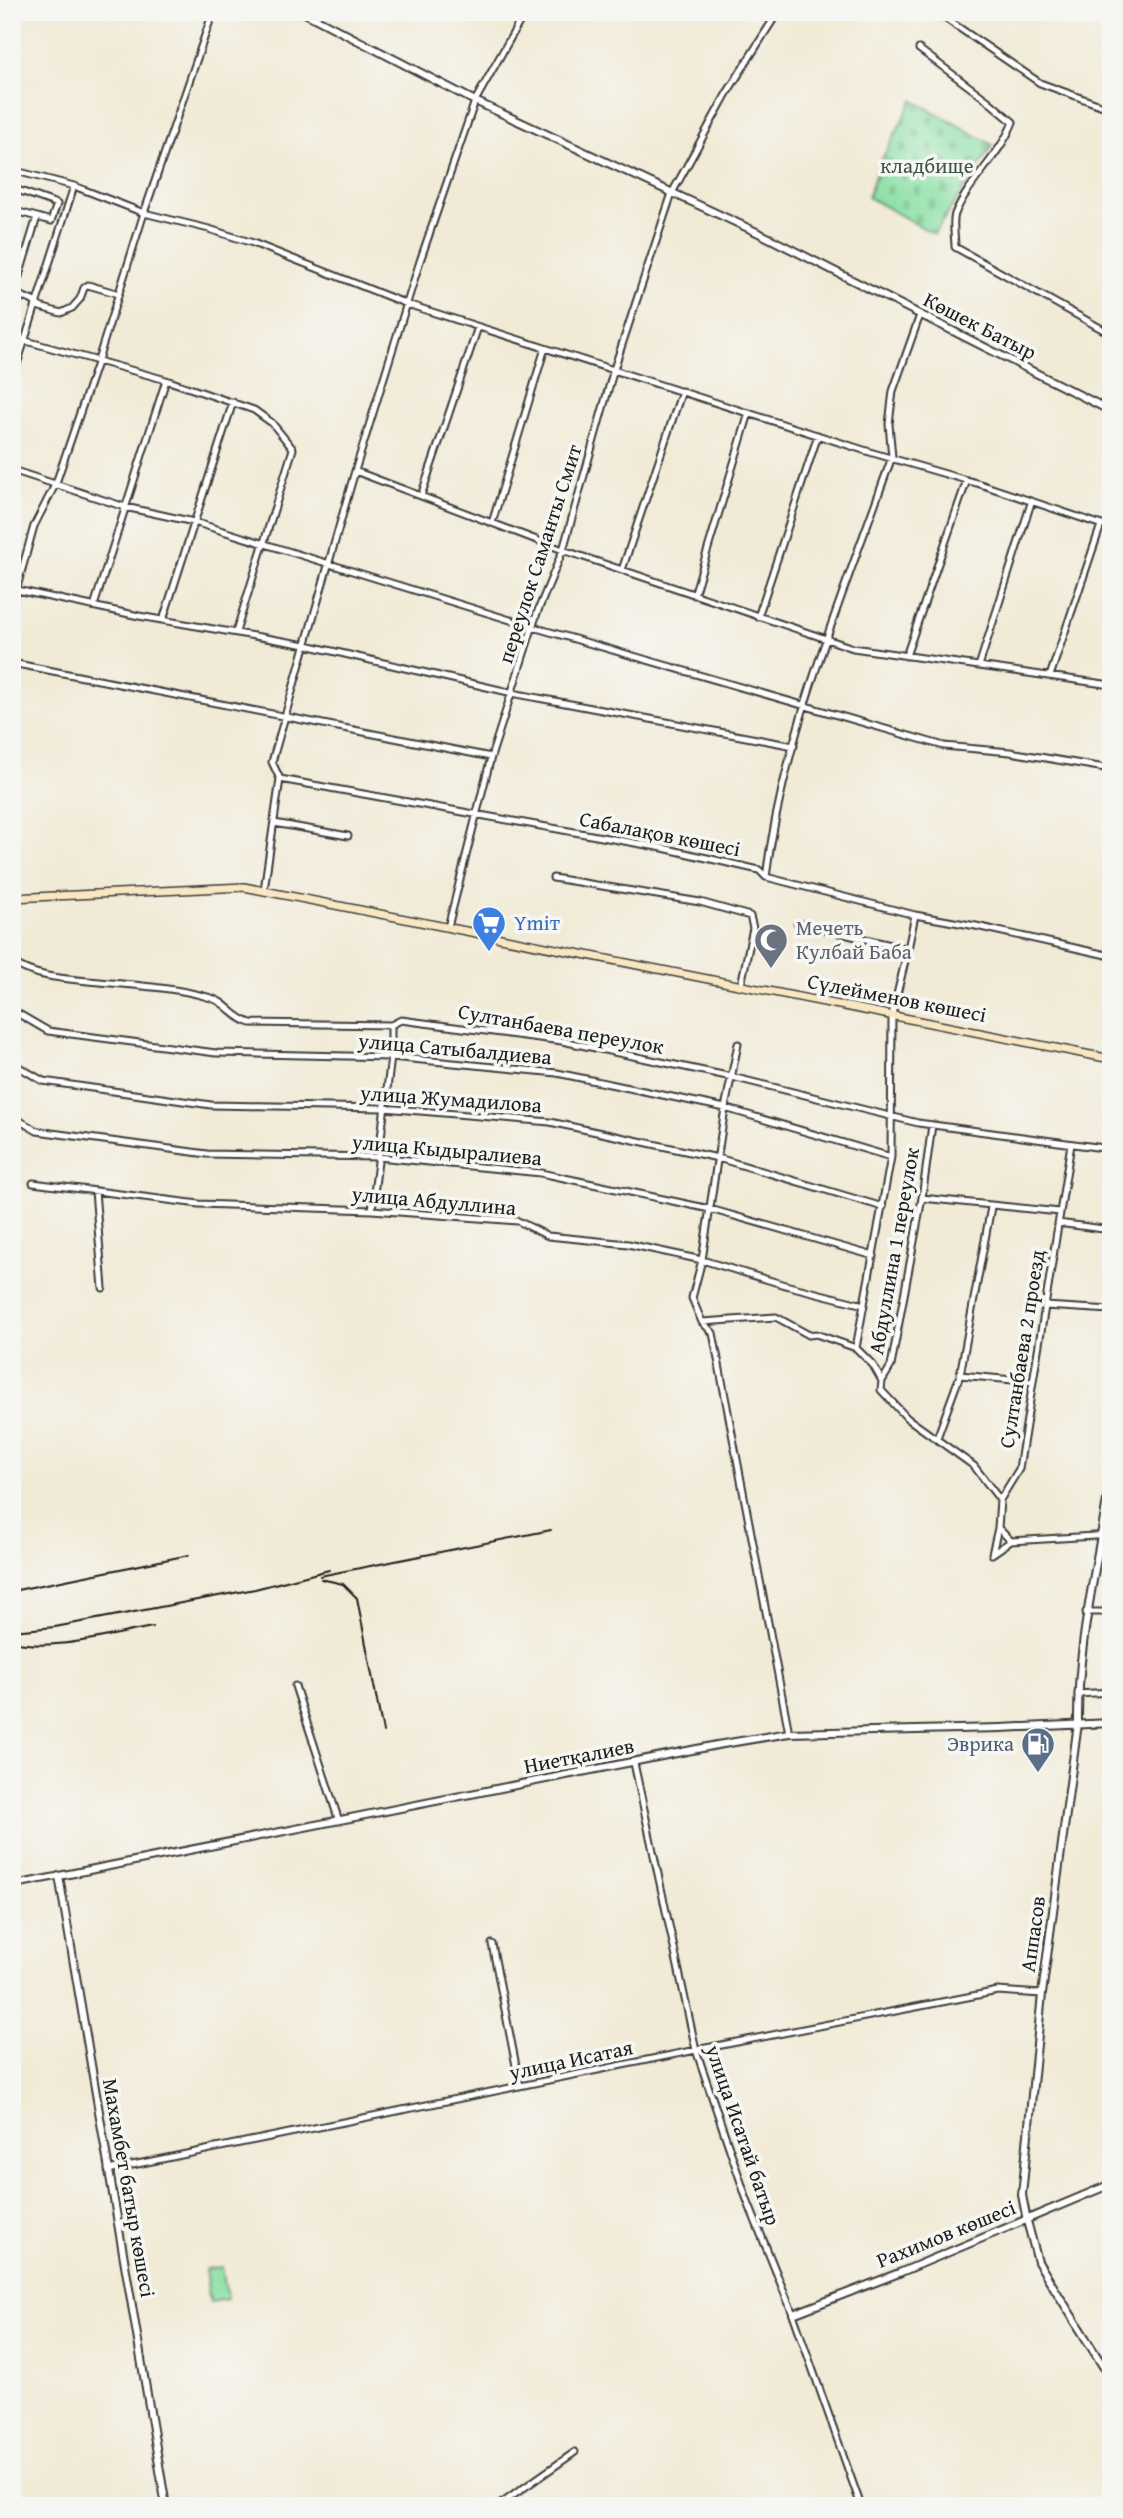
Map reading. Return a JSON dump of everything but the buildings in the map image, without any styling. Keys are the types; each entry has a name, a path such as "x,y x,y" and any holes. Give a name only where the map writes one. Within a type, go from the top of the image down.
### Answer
{"main road":[{"name":"Сүлейменов көшесі","path":"12,898 224,886 264,890 1111,1059"}],"street":[{"path":"12,605 14,589 34,526 56,483 213,12"},
{"name":"Көшек Батыр","path":"303,12 475,101 763,235 1111,411"},
{"path":"264,890 280,779 271,762 355,471 475,101 525,12"},
{"name":"переулок Саманты Смит","path":"448,927 491,757 533,627 563,550 614,369 672,193 727,93 778,12"},
{"path":"936,12 1040,83 1111,109"},
{"path":"919,49 1013,122 1007,138 984,168 954,216 955,247 1111,334"},
{"path":"12,170 74,186 144,214 209,229 253,243 407,304 1111,528"},
{"path":"12,380 74,186"},
{"path":"12,188 55,202 57,204 51,220"},
{"path":"12,225 14,211 62,223"},
{"path":"37,217 13,293 61,313 72,309 88,285 119,294"},
{"path":"766,877 778,813 805,706 892,457 889,424 893,391 920,315"},
{"path":"421,496 478,327"},
{"path":"12,337 166,380 254,410 272,423 293,449 236,632"},
{"path":"492,523 545,348"},
{"path":"94,606 166,380"},
{"path":"622,570 682,391"},
{"path":"163,620 233,402"},
{"path":"694,595 748,413"},
{"path":"758,617 818,435"},
{"path":"12,470 125,507 194,522 533,627 944,746 1010,752 1111,769"},
{"path":"355,471 563,550 853,649 1111,685"},
{"path":"905,656 967,480"},
{"path":"979,666 1031,503"},
{"path":"1050,676 1101,525"},
{"path":"14,589 163,620 306,645 512,693 794,746"},
{"path":"12,663 491,757"},
{"name":"Сабалақов көшесі","path":"280,779 663,848 759,870 766,877 915,915 1111,956"},
{"path":"274,823 348,836"},
{"path":"553,878 700,902 750,916 753,928 741,985"},
{"path":"856,1348 891,1157 892,1015 915,915"},
{"path":"797,923 908,949"},
{"name":"Султанбаева переулок","path":"12,962 55,978 138,985 214,998 239,1020 251,1023 391,1025 401,1020 562,1041 732,1077 892,1118 1111,1149"},
{"name":"улица Сатыбалдиева","path":"12,1010 48,1031 216,1053 391,1057 557,1073 725,1108 891,1157"},
{"path":"372,1210 391,1057 391,1025"},
{"path":"738,1044 725,1108 702,1260 692,1298 702,1322 713,1333 789,1733"},
{"name":"улица Жумадилова","path":"12,1063 43,1081 211,1105 383,1108 550,1122 718,1158 883,1207"},
{"name":"улица Кыдыралиева","path":"12,1116 37,1131 206,1154 378,1157 541,1173 710,1209 874,1256"},
{"name":"Абдуллина 1 переулок","path":"882,1381 891,1366 922,1198 932,1125"},
{"name":"Султанбаева 2 проезд","path":"1011,1541 992,1554 998,1528 1000,1500 1019,1469 1071,1144"},
{"name":"улица Абдуллина","path":"33,1183 199,1204 372,1210 518,1221 548,1236 628,1244 702,1260 864,1305"},
{"path":"95,1191 103,1288"},
{"path":"922,1198 1060,1212"},
{"path":"937,1438 960,1375 991,1207"},
{"path":"1058,1223 1111,1230"},
{"path":"1045,1306 1111,1310"},
{"path":"702,1322 776,1317 809,1335 816,1334 856,1348 873,1365 882,1381 881,1390 892,1404 907,1418 974,1466 1000,1500"},
{"path":"960,1375 1033,1382"},
{"name":"Аппасов","path":"1111,1474 1107,1535 1086,1612 1077,1694 1078,1723 1042,1994 1023,2191 1027,2221 1038,2262 1111,2379"},
{"path":"998,1528 1011,1541 1107,1535"},
{"path":"1086,1612 1111,1612"},
{"path":"295,1686 339,1821"},
{"path":"1077,1694 1111,1692"},
{"name":"Ниетқалиев","path":"59,1876 789,1733 1111,1723"},
{"name":"улица Исатай батыр","path":"634,1763 696,2050 747,2200 793,2314 861,2506"},
{"path":"12,1885 59,1876"},
{"name":"Махамбет батыр көшесі","path":"59,1876 166,2506"},
{"path":"492,1944 520,2086"},
{"name":"улица Исатая","path":"108,2170 998,1991 1042,1994"},
{"name":"Рахимов көшесі","path":"793,2314 1027,2221 1076,2196 1111,2184"},
{"path":"498,2506 575,2452"}],"green space":[{"name":"кладбище","path":"913,100 993,145 934,234 868,197 878,167"},
{"path":"222,2267 227,2299 210,2302 205,2269"}],"railway":[{"path":"320,1576 551,1530"},
{"path":"12,1591 189,1555"},
{"path":"12,1631 55,1627 255,1589 329,1570"},
{"path":"321,1579 343,1584 357,1598 383,1732"},
{"path":"12,1642 47,1645 153,1627"}],"place":[{"name":"Ymiт","path":"489,953"},
{"name":"Мечеть Кулбай Баба","path":"771,970"},
{"name":"Эврика","path":"1038,1774"}]}
